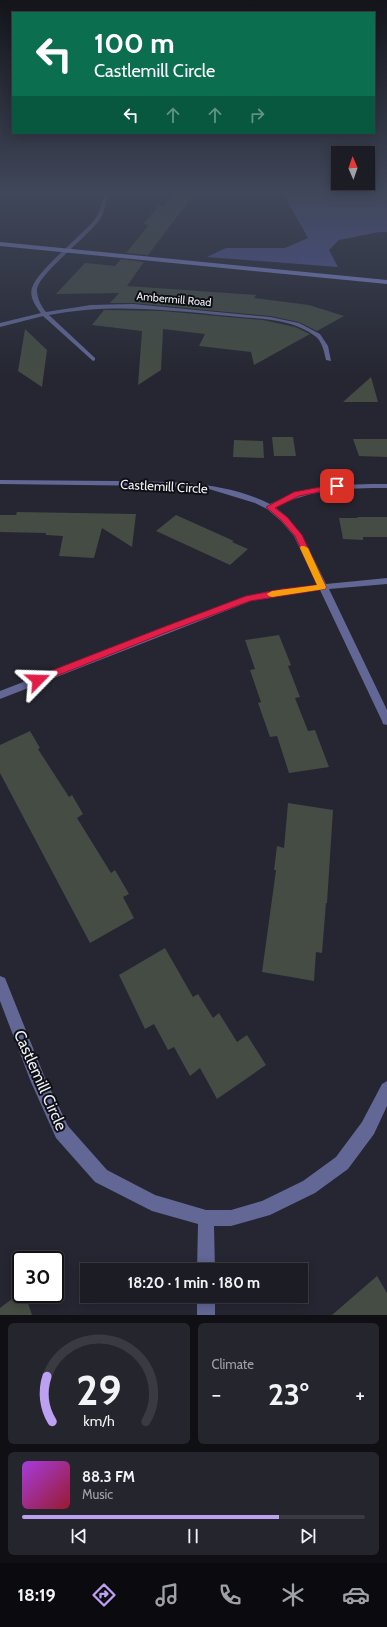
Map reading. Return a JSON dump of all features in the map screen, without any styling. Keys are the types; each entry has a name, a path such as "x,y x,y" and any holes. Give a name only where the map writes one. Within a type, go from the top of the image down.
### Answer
{"main road":[{"path":"103,254 386,282"}],"street":[{"path":"64,254 44,274 35,286 34,296 37,304 44,314 93,359"},
{"name":"Ambermill Road","path":"0,325 44,314 86,307 136,306 262,318 292,324 319,336 323,341 329,360"},
{"name":"Castlemill Circle","path":"0,482 160,484 209,487 258,501 270,507 284,519 298,535 322,587 384,706 387,721"},
{"path":"270,507 297,494 317,489 337,486 387,486"},
{"path":"0,695 249,598 322,587 387,581"},
{"name":"Castlemill Circle","path":"0,982 39,1082 62,1132 101,1176 152,1203 206,1218 231,1218 264,1209 309,1188 342,1163 368,1128 387,1089"},
{"path":"206,1218 206,1263"},
{"path":"206,1303 206,1315"}],"shaded area":[{"path":"213,254 331,254 338,267 207,257"}],"building":[{"path":"121,259 144,262 127,286 256,295 254,298 309,305 344,316 317,331 299,322 270,316 133,303 110,303 119,293 56,294 85,263 115,266"},
{"path":"104,310 162,311 263,320 295,327 310,334 254,365 251,352 199,346 205,334 163,329 161,370 138,385 142,331 92,325"},
{"path":"25,329 47,350 42,387 18,371"},
{"path":"371,377 378,402 343,402"},
{"path":"272,437 293,437 296,456 274,456"},
{"path":"353,439 387,439 387,457 359,456"},
{"path":"234,440 263,441 264,458 233,457"},
{"path":"17,512 136,514 132,547 102,528 94,558 59,556 63,536 46,535 46,533 0,532 0,515 16,515"},
{"path":"176,515 234,541 232,542 248,549 230,565 156,531"},
{"path":"357,517 387,517 387,537 363,537 363,540 343,539 339,518 358,518"},
{"path":"279,635 291,665 288,666 300,697 295,698 308,731 315,730 329,767 289,773 277,736 270,737 258,703 261,702 250,670 255,669 245,640"},
{"path":"30,731 40,748 38,749 69,797 72,795 83,814 77,818 111,873 115,870 129,894 123,897 134,918 90,943 0,773 0,745"},
{"path":"288,803 333,810 322,953 316,952 314,981 262,972 276,870 274,870 277,846 284,848"},
{"path":"165,948 193,997 198,994 213,1018 219,1013 237,1042 247,1035 266,1065 217,1099 200,1068 190,1076 174,1047 168,1050 154,1024 145,1029 119,975"},
{"path":"377,1276 387,1293 387,1315 332,1315"},
{"path":"12,1299 12,1303 28,1303 32,1315 0,1315 0,1308"}],"slow traffic":[{"path":"272,594 322,587 304,548"}],"route":[{"path":"38,680 249,598 322,587 298,535 284,519 270,507 297,494 337,486"}]}
